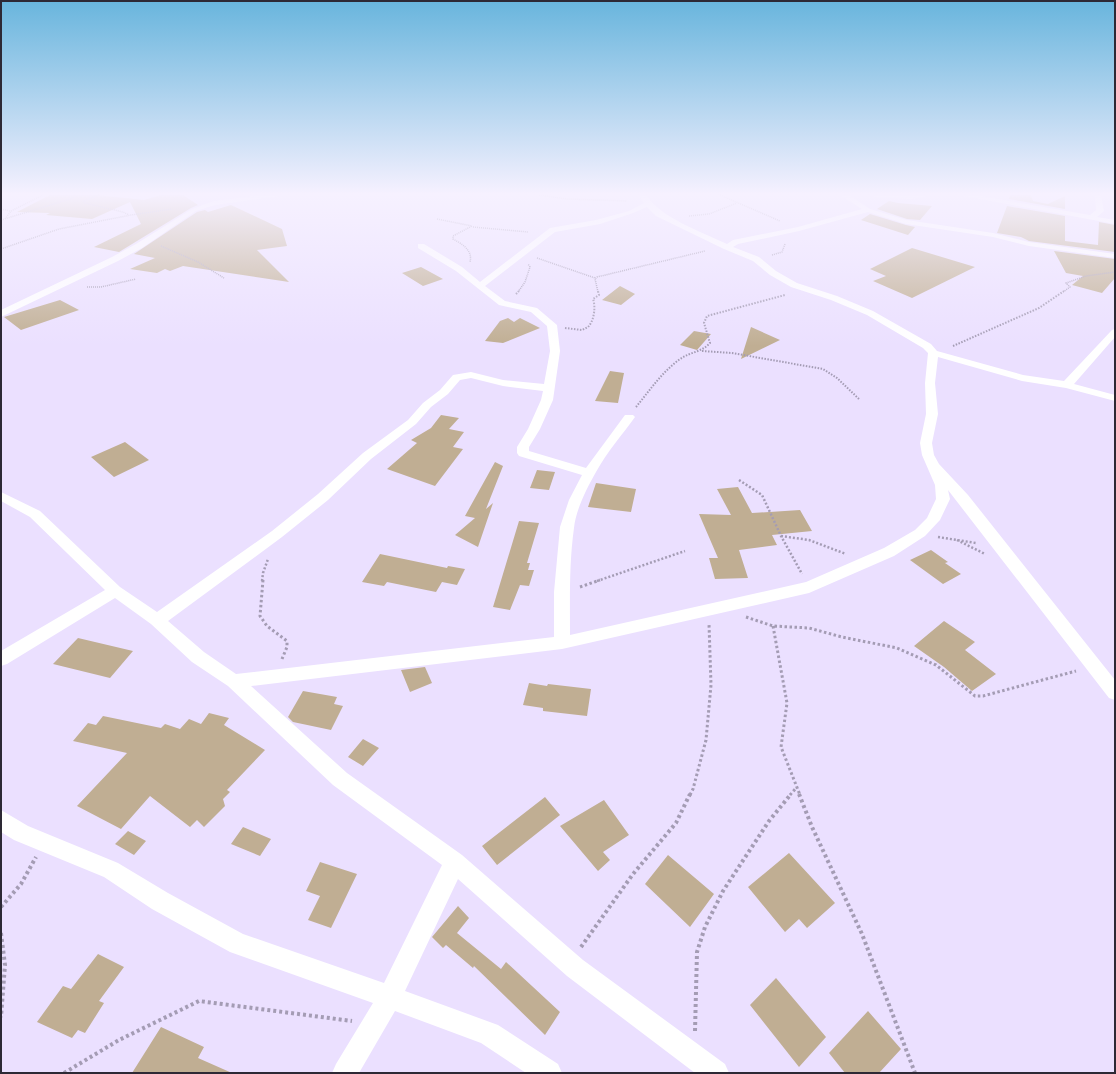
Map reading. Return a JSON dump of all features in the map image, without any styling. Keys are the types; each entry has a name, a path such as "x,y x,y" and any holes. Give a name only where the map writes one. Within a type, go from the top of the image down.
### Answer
{"street":[{"path":"480,286 523,255 534,245"},
{"path":"723,245 756,259 773,273 794,285 834,298 870,314 915,338 936,354 1022,378 1067,385 1115,398"},
{"path":"1037,245 1115,256"},
{"path":"1,314 24,305 139,246"},
{"path":"421,246 459,268 502,303 534,310 552,326 555,351 547,400 523,447 523,453 589,473"},
{"path":"1067,385 1115,332"},
{"path":"234,681 562,643 809,587 889,552 920,533 933,520 943,499 941,485 928,455 926,442 932,414 930,383 936,354"},
{"path":"156,620 277,534 323,497 367,456 412,422 427,405 444,392 457,377 471,375 503,383 549,388"},
{"path":"562,643 562,592 567,527 576,500 589,473 598,458 629,417"},
{"path":"934,466 963,498 998,546 1115,693"},
{"path":"1,496 35,514 115,591 156,620 198,657 234,681 340,779 455,862 569,963 716,1073"},
{"path":"1,659 115,591"},
{"path":"1,820 21,833 111,870 160,901 238,944 390,997 489,1034 549,1073"},
{"path":"345,1073 390,997 455,862"}],"path":[{"path":"1,249 12,245"},
{"path":"139,246 150,245"},
{"path":"153,245 166,247 198,262 224,278"},
{"path":"459,268 470,262 469,250 462,245"},
{"path":"756,259 782,252 785,245"},
{"path":"523,255 595,278 654,262 727,247"},
{"path":"502,303 519,291 528,273 530,267 523,255"},
{"path":"936,354 959,342 1039,308 1070,287 1066,283 1086,276 1115,272"},
{"path":"552,326 578,330 587,329 592,321 591,313 595,305 593,299 599,295 595,278"},
{"path":"86,288 101,287 136,279"},
{"path":"629,417 662,374 681,358 701,351 711,342 704,323 707,316 777,296 816,292"},
{"path":"701,351 732,353 823,369 837,378 859,399"},
{"path":"739,480 762,495 781,536 809,587"},
{"path":"920,533 998,546"},
{"path":"274,676 287,647 287,641 267,626 260,616 260,603 263,573 277,534"},
{"path":"781,536 809,540 865,562"},
{"path":"562,592 685,551"},
{"path":"569,963 633,874 676,823 692,789 706,740 711,685 714,609 773,626 810,628 842,637 897,648 936,665 975,696 983,696 1094,666"},
{"path":"773,626 788,714 781,740 781,748 812,827 862,934 915,1073"},
{"path":"695,1057 695,979 697,952 705,927 727,884 768,821 797,787"},
{"path":"1,907 23,883 43,842"},
{"path":"1,933 5,965 1,1017"},
{"path":"64,1073 119,1040 199,1001 373,1024"}],"building":[{"path":"98,245 130,245 119,252 94,247"},
{"path":"147,245 287,245 257,250 289,282 183,266 170,271 165,269 157,273 130,269 155,258 134,254"},
{"path":"1061,245 1115,245 1115,252"},
{"path":"912,248 975,267 912,298 873,281 886,276 870,269"},
{"path":"1054,251 1115,259 1115,278 1102,293 1072,285 1083,276 1066,273"},
{"path":"421,267 443,279 423,286 402,273"},
{"path":"620,286 635,294 621,305 602,300"},
{"path":"60,300 79,310 21,330 4,317"},
{"path":"508,318 514,322 520,318 540,328 503,343 485,341 500,321"},
{"path":"751,327 780,340 741,359"},
{"path":"694,331 711,334 697,350 680,345"},
{"path":"610,371 624,373 618,403 595,401"},
{"path":"441,415 459,418 449,429 464,432 453,447 463,449 435,486 387,469 417,443 411,440 431,428"},
{"path":"125,442 149,460 114,477 91,457"},
{"path":"495,462 503,466 486,509 493,503 478,547 455,535 475,518 465,516"},
{"path":"537,470 555,472 549,490 530,488"},
{"path":"596,483 636,489 631,512 588,507"},
{"path":"738,487 752,513 800,510 812,531 772,535 777,545 739,550 748,578 715,579 709,558 718,558 699,514 731,515 717,489"},
{"path":"519,521 539,523 527,563 530,563 528,570 534,570 529,586 520,585 510,610 493,607"},
{"path":"931,550 948,562 945,563 961,574 943,584 910,560"},
{"path":"380,554 447,568 448,566 465,569 457,585 442,582 436,592 387,582 384,586 362,582"},
{"path":"944,621 975,642 965,650 996,674 972,691 944,667 914,646"},
{"path":"78,638 133,651 110,678 53,664"},
{"path":"425,667 432,683 410,692 401,670"},
{"path":"529,683 547,686 548,684 591,689 587,716 543,711 543,708 523,705"},
{"path":"303,691 337,697 334,704 343,706 331,730 293,722 288,717"},
{"path":"209,713 229,718 224,725 265,750 227,790 230,792 223,799 225,806 204,827 197,820 190,827 150,796 121,829 77,806 127,753 73,741 88,723 96,725 103,716 161,728 165,724 180,729 189,719 201,724"},
{"path":"363,739 379,748 363,766 348,757"},
{"path":"545,797 560,815 497,865 482,846"},
{"path":"604,800 629,835 603,852 610,860 598,871 560,826"},
{"path":"243,827 271,839 260,856 231,844"},
{"path":"128,831 146,841 134,855 115,844"},
{"path":"789,853 835,903 807,928 799,919 785,932 748,887"},
{"path":"668,855 714,894 690,927 645,884"},
{"path":"320,862 357,874 331,928 308,920 320,896 306,891"},
{"path":"458,906 469,918 457,933 501,969 506,962 560,1012 545,1035 474,966 473,968 446,945 443,948 432,937"},
{"path":"98,954 124,967 99,1001 104,1003 85,1033 78,1030 72,1038 37,1022 63,986 71,989"},
{"path":"776,978 826,1037 799,1067 750,1005"},
{"path":"868,1011 901,1049 879,1073 845,1073 829,1053"},
{"path":"161,1027 204,1047 198,1058 232,1073 132,1073"}]}
